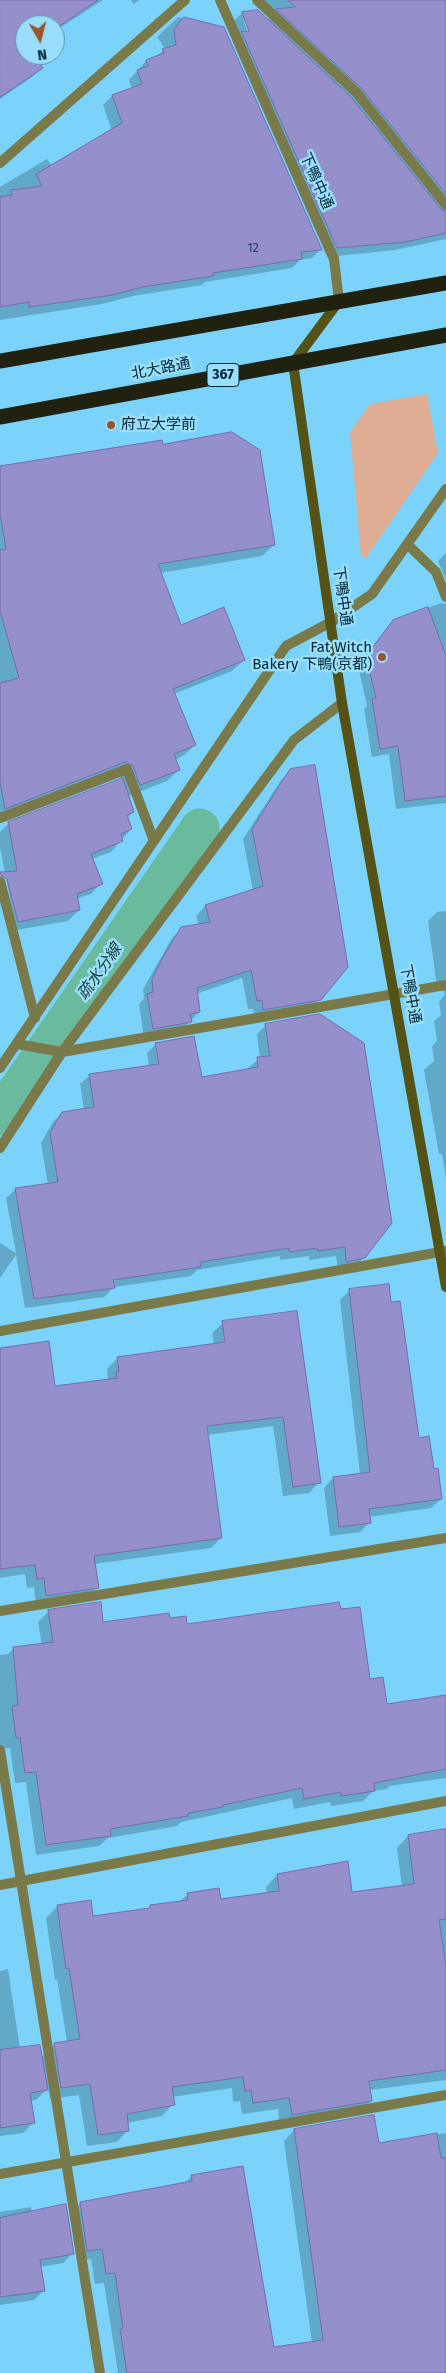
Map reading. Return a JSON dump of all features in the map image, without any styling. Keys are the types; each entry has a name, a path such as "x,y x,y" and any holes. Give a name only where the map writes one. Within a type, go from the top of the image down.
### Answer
{"highway":[{"path":"0,361 446,283"},
{"name":"北大路通","path":"0,417 446,336"}],"street":[{"path":"0,163 185,0"},
{"name":"下鴨中通","path":"220,0 334,259 339,301"},
{"path":"258,0 356,92 446,205"},
{"path":"293,363 339,301"},
{"name":"下鴨中通","path":"293,363 342,703 394,994 443,1252 446,1287"},
{"path":"0,1068 286,646 331,622 372,594 446,488"},
{"path":"407,544 436,572 446,596"},
{"path":"0,1148 62,1052 294,740 342,703"},
{"path":"0,818 127,769 154,842"},
{"path":"0,881 35,1018"},
{"path":"17,1044 62,1052 446,985"},
{"path":"0,1331 443,1252"},
{"path":"0,1611 446,1538"},
{"path":"0,1750 100,2373"},
{"path":"0,1885 446,1801"},
{"path":"0,2174 446,2095"}],"shaded area":[{"path":"427,394 438,453 366,558 361,556 350,432 370,404"}],"building":[{"path":"0,0 98,0 65,22 65,15 15,15 15,65 41,65 43,68 0,97"},
{"path":"288,0 446,0 446,194 361,88 276,9 295,7"},
{"path":"258,10 351,97 441,209 446,212 446,233 405,242 337,248 241,31 249,32 242,12"},
{"path":"184,17 224,27 322,250 301,252 302,259 213,273 213,276 143,287 112,295 29,307 29,302 0,307 0,197 12,195 11,190 42,186 36,174 122,123 112,95 142,84 137,70 148,66 146,60 164,53 162,49 176,45 174,30"},
{"path":"232,432 260,450 275,545 158,564 181,625 224,607 245,660 173,689 196,745 174,754 180,770 140,785 133,766 125,762 5,809 0,782 0,683 19,678 0,611 0,550 6,549 0,514 0,466 162,440 163,444"},
{"path":"428,607 446,656 446,796 405,801 398,746 380,749 372,699 376,698 366,656 393,620"},
{"path":"315,765 348,967 321,1000 263,1010 262,1000 257,1001 251,970 197,988 200,1012 190,1014 192,1022 153,1029 147,994 153,992 152,979 181,927 210,922 205,905 263,886 252,829 290,769"},
{"path":"123,778 134,812 127,815 132,829 121,834 123,841 91,854 103,884 77,894 80,910 18,922 7,879 0,874 0,872 17,871 8,822"},
{"path":"320,1014 364,1043 392,1223 365,1258 346,1262 345,1247 318,1251 317,1248 289,1252 289,1248 200,1262 201,1267 113,1280 115,1288 34,1299 15,1188 58,1182 50,1133 62,1112 94,1107 89,1074 159,1064 155,1043 194,1036 202,1077 258,1067 257,1057 270,1056 265,1024"},
{"path":"389,1284 391,1302 400,1301 419,1438 429,1436 434,1469 438,1468 442,1499 369,1509 371,1523 339,1527 333,1477 370,1472 349,1289"},
{"path":"297,1311 321,1483 293,1487 283,1417 207,1426 222,1538 94,1556 99,1588 46,1596 44,1578 37,1579 35,1565 0,1569 0,1348 49,1341 55,1386 117,1378 116,1372 119,1372 117,1357 225,1342 222,1321"},
{"path":"101,1602 103,1622 169,1613 170,1618 186,1616 187,1624 339,1602 341,1609 360,1607 370,1679 383,1677 387,1704 446,1695 446,1769 374,1783 375,1791 341,1796 341,1792 304,1799 302,1788 223,1805 223,1807 188,1813 188,1816 110,1829 111,1836 46,1845 36,1772 25,1773 20,1738 16,1738 12,1706 18,1705 13,1647 53,1642 48,1610"},
{"path":"446,1829 446,1919 439,1920 446,1965 446,2070 369,2081 372,2101 292,2115 289,2098 253,2103 251,2090 245,2091 243,2077 172,2087 175,2105 127,2114 129,2131 98,2135 90,2084 61,2088 54,2043 80,2039 69,1968 66,1969 57,1905 91,1900 93,1916 150,1908 150,1905 188,1900 187,1893 219,1888 221,1899 279,1891 277,1874 348,1861 352,1892 414,1884 408,1835"},
{"path":"40,2045 48,2090 30,2093 35,2123 0,2128 0,2050"},
{"path":"374,2115 379,2143 437,2133 441,2158 446,2158 446,2373 127,2373 120,2329 123,2329 115,2273 106,2274 102,2249 87,2251 80,2202 192,2181 191,2175 243,2166 274,2347 323,2340 294,2129"},
{"path":"66,2204 74,2254 40,2260 45,2291 0,2297 0,2218"}],"waterway":[{"name":"疏水分線","path":"0,1116 200,828"}],"place":[{"name":"府立大学前","path":"111,425"},
{"name":"Fat Witch Bakery 下鴨(京都)","path":"382,657"}]}
